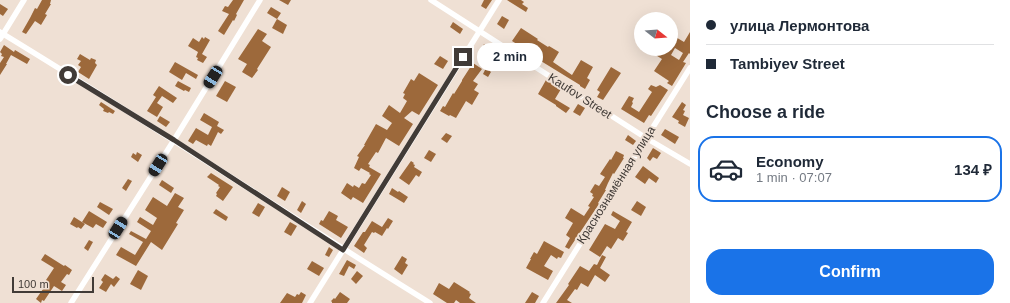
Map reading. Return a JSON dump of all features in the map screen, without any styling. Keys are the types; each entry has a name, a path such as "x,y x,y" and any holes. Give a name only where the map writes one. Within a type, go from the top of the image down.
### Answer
{"street":[{"path":"24,0 1,35 174,140 343,250 430,303"},
{"path":"71,303 260,0"},
{"name":"Kaufov Street","path":"431,0 646,138 690,164"},
{"path":"310,303 499,0"},
{"name":"Краснознамённая улица","path":"543,303 690,68"}],"building":[{"path":"42,0 51,0 51,4 41,25 35,21 26,34 22,32 35,8 37,9"},
{"path":"233,0 244,0 236,14 237,15 234,21 233,20 224,35 218,31 229,14 222,11 225,6 228,7"},
{"path":"279,0 291,0 288,5"},
{"path":"484,0 492,0 486,9 481,6"},
{"path":"507,0 521,0 524,2 522,4 528,8 526,12"},
{"path":"0,4 8,9 3,16 0,14"},
{"path":"271,7 281,13 277,19 267,13"},
{"path":"502,16 509,20 504,29 497,24"},
{"path":"277,19 287,25 283,34 272,28"},
{"path":"453,22 463,29 460,34 450,27"},
{"path":"521,28 548,47 549,46 559,52 553,62 572,75 581,60 593,67 587,78 590,80 585,89 536,58 535,59 529,55 531,53 512,41"},
{"path":"258,29 267,34 262,41 271,47 252,78 242,72 247,64 238,59"},
{"path":"690,32 690,54 689,53 683,62 686,63 672,86 667,83 669,81 654,71 662,59 657,56 673,56 679,60 683,53 678,50 678,38 684,42"},
{"path":"202,37 210,40 202,54 207,57 203,63 197,60 198,58 196,57 198,52 188,46 193,38 199,42"},
{"path":"484,44 490,49 488,53 482,48"},
{"path":"4,45 14,52 15,50 30,59 27,64 11,55 0,75 0,63 4,57 1,56 2,54 0,52"},
{"path":"80,54 90,60 91,58 96,60 95,63 97,65 89,79 78,72 81,67 78,65 81,61 77,59"},
{"path":"440,56 448,61 443,69 434,64"},
{"path":"175,62 198,75 196,79 186,73 182,80 169,72"},
{"path":"473,63 482,69 473,81 478,84 474,90 479,93 472,105 466,101 456,118 440,111 443,106 445,107 453,93 454,94"},
{"path":"611,67 621,73 603,100 597,97 600,92 597,90"},
{"path":"486,68 491,72 488,77 483,74"},
{"path":"419,73 438,85 419,115 412,111 404,118 413,124 399,146 386,138 378,153 376,152 368,164 370,165 369,167 381,174 363,203 353,197 351,200 341,193 347,183 353,187 354,185 359,188 362,183 365,184 371,175 361,168 359,171 354,168 359,157 357,156 365,145 376,124 387,130 392,123 382,116 389,105 400,113 407,101 403,98 405,94 403,93 411,79 414,81"},
{"path":"546,80 561,89 555,99 570,108 566,113 538,94"},
{"path":"178,81 191,88 189,92 175,86"},
{"path":"225,81 236,87 227,102 216,96"},
{"path":"651,85 656,87 660,85 668,90 651,116 649,115 644,123 621,109 629,96 634,98 631,107 639,112 652,92 648,89"},
{"path":"159,86 177,98 173,103 162,96 157,103 163,107 157,117 147,111 156,97 153,95"},
{"path":"101,102 115,111 113,114 103,111 104,109 99,105"},
{"path":"682,102 686,105 683,110 685,111 683,115 689,118 685,127 672,117"},
{"path":"578,104 585,108 580,116 573,112"},
{"path":"204,113 219,122 217,126 224,130 221,134 218,132 211,146 208,144 207,146 196,140 193,144 188,141 196,128 208,135 212,127 200,120"},
{"path":"160,116 170,122 166,127 157,121"},
{"path":"665,129 679,137 675,144 661,135"},
{"path":"446,133 452,136 447,143 441,139"},
{"path":"628,135 636,141 633,145 625,140"},
{"path":"653,148 661,153 657,159 653,157 650,161 647,158"},
{"path":"429,150 436,154 431,162 424,158"},
{"path":"616,151 624,155 624,158 614,174 613,173 606,190 598,203 599,204 569,249 565,247 570,238 566,235 573,223 565,218 571,208 584,216 594,197 590,192 595,184 599,186 605,177 600,174"},
{"path":"137,152 142,155 138,162 131,157 133,153 136,155"},
{"path":"411,161 415,165 414,167 422,172 419,177 416,175 409,185 399,178"},
{"path":"643,166 659,178 656,183 649,178 645,184 635,177"},
{"path":"211,173 233,187 223,201 216,196 216,193 220,187 218,186 219,185 207,177"},
{"path":"128,179 132,181 126,191 122,188"},
{"path":"162,180 174,188 171,193 159,185"},
{"path":"282,187 290,192 285,201 277,196"},
{"path":"392,188 408,197 404,203 389,194"},
{"path":"175,193 184,198 178,207 184,210 176,223 178,224 162,250 151,242 136,266 116,255 121,247 135,255 143,242 129,234 131,231 146,239 151,231 137,222 140,217 153,225 157,218 145,210 153,197 167,206"},
{"path":"302,201 306,204 301,213 297,210"},
{"path":"637,201 646,207 641,216 631,210"},
{"path":"100,202 113,209 109,215 97,207"},
{"path":"258,203 265,207 259,217 252,213"},
{"path":"216,209 228,217 226,221 213,213"},
{"path":"89,211 107,222 103,228 96,224 93,228 82,222"},
{"path":"329,211 338,216 336,220 348,227 341,238 319,224 321,220 323,221"},
{"path":"613,211 632,222 623,241 618,238 611,249 607,246 600,257 589,250 605,224 615,229 620,221 611,215"},
{"path":"74,217 85,224 81,229 70,224"},
{"path":"388,218 393,221 388,229 387,228 382,236 372,232 364,245 367,248 364,253 354,246 372,221 382,227"},
{"path":"290,222 297,226 291,236 284,232"},
{"path":"89,240 93,242 88,251 84,248"},
{"path":"544,241 564,252 561,258 558,257 557,259 551,255 544,266 553,271 548,280 526,268 534,252 537,254"},
{"path":"329,247 333,250 329,257 325,255"},
{"path":"45,254 72,270 61,282 66,285 62,291 54,286 41,303 36,299 48,282 46,280 54,268 41,260"},
{"path":"602,255 606,257 600,268 610,275 605,282 595,275 588,287 581,283 577,290 575,289 567,300 572,303 556,303 580,266 589,271 594,264 597,265"},
{"path":"402,256 407,259 405,263 408,265 402,275 394,269"},
{"path":"347,260 356,265 354,269 349,266 344,276 339,274"},
{"path":"312,261 324,268 319,276 307,269"},
{"path":"138,270 148,276 141,290 130,284"},
{"path":"357,271 363,276 356,284 351,279"},
{"path":"105,274 113,279 116,276 120,279 114,287 111,284 106,292 99,288 103,282 101,280"},
{"path":"454,282 470,292 469,293 471,294 469,298 476,303 460,303 456,300 454,303 447,303 433,294 439,283 449,289"},
{"path":"301,292 306,295 302,303 280,303 287,293 295,297"},
{"path":"340,292 350,299 347,303 332,303 331,301 334,298 335,299"},
{"path":"532,292 539,296 535,303 525,303"}],"route":[{"path":"68,75 174,140 343,250 463,57"}]}
